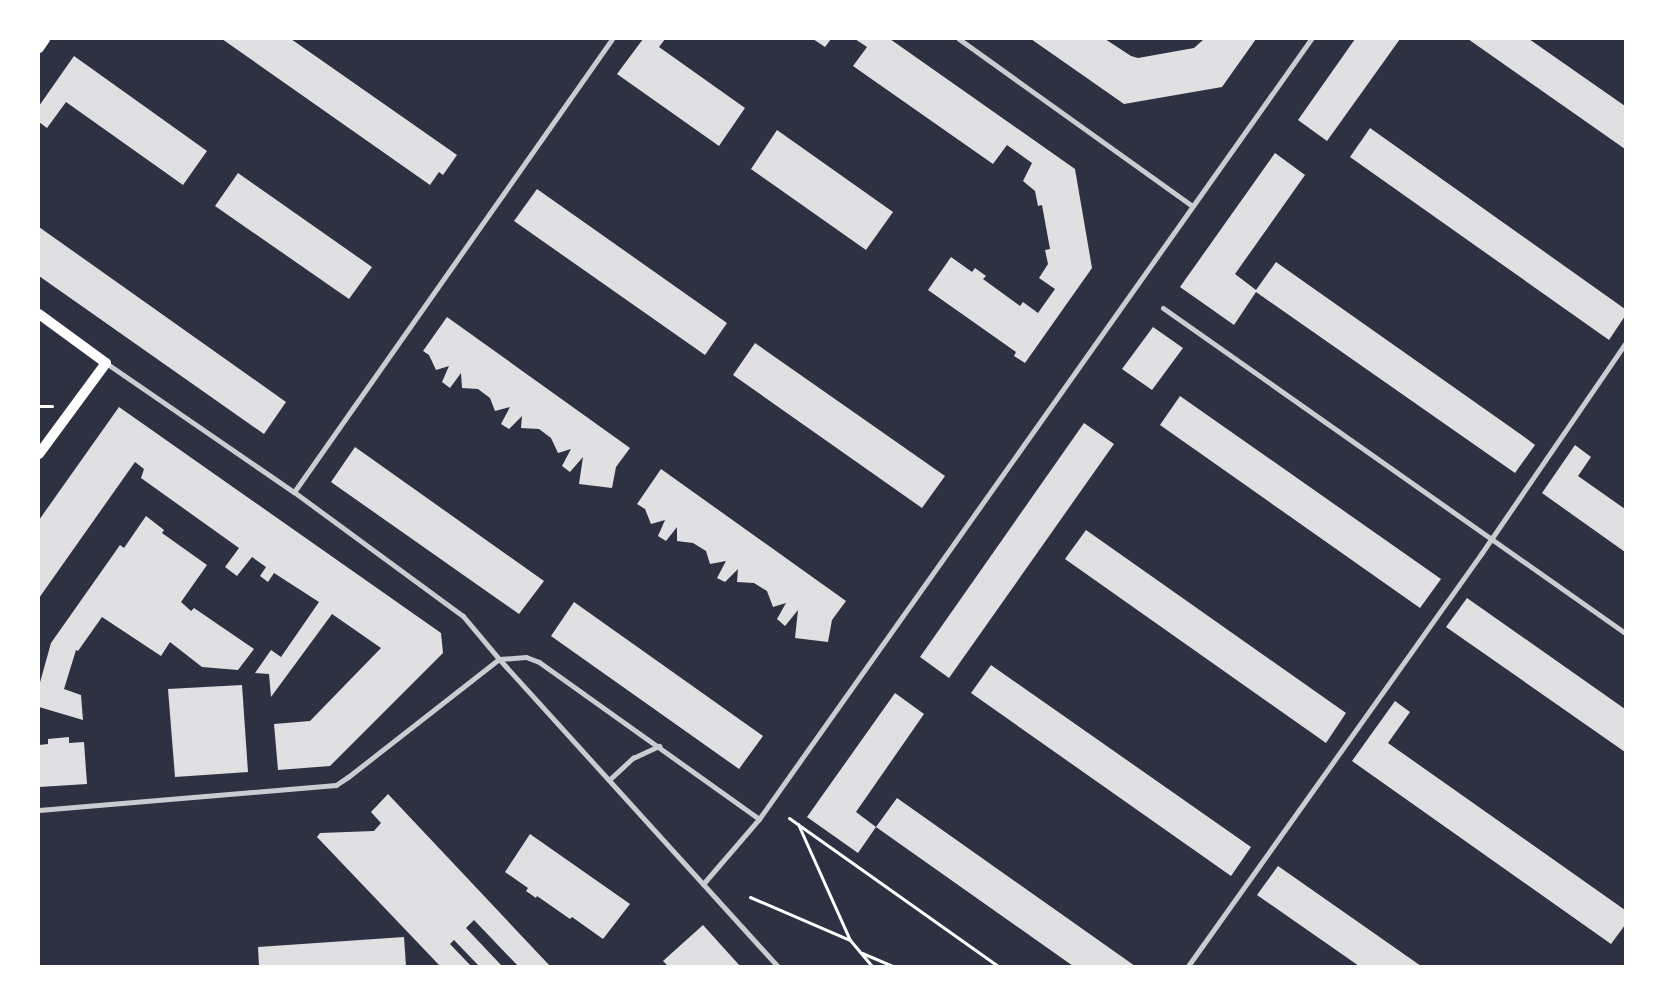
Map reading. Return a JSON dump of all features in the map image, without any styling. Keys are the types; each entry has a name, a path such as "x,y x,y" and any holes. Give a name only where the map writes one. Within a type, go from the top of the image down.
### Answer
{"main road":[{"path":"39,48 45,39"},
{"path":"39,314 106,363 39,454"}],"street":[{"path":"294,492 612,39"},
{"path":"959,39 1192,206"},
{"path":"703,884 759,819 1311,39"},
{"path":"1163,308 1625,633"},
{"path":"1188,966 1491,539 1625,344"},
{"path":"106,363 294,492 463,616 499,659 777,966"},
{"path":"39,810 336,785 499,659 526,657 539,662 759,819"},
{"path":"608,780 633,758 659,746"}],"path":[{"path":"39,406 57,406"},
{"path":"789,818 998,966"},
{"path":"798,824 850,940 872,966"},
{"path":"750,897 850,940"},
{"path":"862,952 892,966"}],"building":[{"path":"222,39 291,39 457,155 443,175 439,172 430,185"},
{"path":"643,39 665,39 659,47 745,108 719,146 617,74"},
{"path":"813,39 831,39 825,47"},
{"path":"855,39 890,39 1075,169 1092,268 1025,363 1014,356 1016,352 928,290 951,257 972,272 975,268 986,276 983,279 1020,306 1023,302 1038,313 1055,289 1039,278 1048,264 1045,250 1050,249 1042,205 1038,206 1035,191 1023,181 1032,163 1007,145 993,164 853,66 867,47"},
{"path":"1031,39 1105,39 1131,56 1138,58 1194,48 1204,39 1256,39 1222,87 1124,104"},
{"path":"1355,39 1400,39 1327,141 1298,120"},
{"path":"1468,39 1529,39 1625,106 1625,149"},
{"path":"74,56 207,151 183,185 66,102 47,128 39,122 39,106"},
{"path":"1370,128 1625,309 1625,316 1609,340 1350,157"},
{"path":"777,130 893,212 866,250 751,169"},
{"path":"1275,153 1305,175 1235,274 1256,290 1276,262 1523,436 1535,445 1515,473 1256,292 1234,325 1180,287"},
{"path":"238,173 372,267 349,299 215,206"},
{"path":"537,189 727,323 705,355 514,221"},
{"path":"39,227 286,402 264,434 39,276"},
{"path":"447,317 630,448 616,467 612,488 579,484 583,457 570,472 562,466 571,449 558,453 551,438 539,429 521,428 522,416 509,429 501,424 510,407 495,411 490,398 478,389 462,388 461,373 450,388 442,382 449,366 436,370 429,355 423,351"},
{"path":"1153,327 1183,348 1152,390 1122,369"},
{"path":"755,343 945,476 922,508 733,375"},
{"path":"1180,396 1441,579 1420,608 1160,425"},
{"path":"119,407 441,633 443,653 330,766 278,770 274,724 310,721 381,648 332,614 271,697 269,674 255,673 271,650 281,657 319,602 274,573 268,582 260,576 266,567 252,557 237,576 225,567 239,548 141,478 144,469 135,462 39,598 39,520"},
{"path":"1084,423 1114,444 949,678 920,657"},
{"path":"1575,445 1591,457 1578,476 1625,509 1625,552 1542,493"},
{"path":"355,447 544,581 519,614 331,482"},
{"path":"661,469 846,601 832,620 828,642 795,638 798,610 785,626 777,619 786,603 773,607 767,591 754,583 737,582 738,569 725,582 717,578 726,561 710,564 706,551 693,543 677,541 677,527 666,541 658,536 665,520 651,524 645,509 637,504"},
{"path":"146,516 164,530 162,533 207,565 181,602 191,611 194,608 254,649 238,670 202,667 170,642 161,656 102,617 78,651 76,650 64,689 81,695 83,720 39,707 39,686 51,643 120,545 124,548"},
{"path":"1086,530 1346,713 1326,743 1065,559"},
{"path":"1467,598 1625,709 1625,752 1446,627"},
{"path":"574,602 763,736 739,769 551,636"},
{"path":"991,665 1251,847 1231,876 971,693"},
{"path":"242,685 248,772 175,777 168,689"},
{"path":"895,693 924,714 856,812 876,827 858,853 807,817"},
{"path":"1395,701 1410,712 1388,743 1625,910 1625,925 1611,944 1352,761"},
{"path":"69,737 69,743 84,742 87,784 39,787 39,745 48,744 48,739"},
{"path":"388,794 550,966 518,966 474,920 466,928 501,965 479,966 454,940 450,944 471,966 440,966 317,837 320,833 374,831 381,823 371,812"},
{"path":"897,798 1135,966 1073,966 876,827"},
{"path":"530,834 630,904 603,939 572,917 570,919 537,896 536,898 526,891 528,888 505,872"},
{"path":"1278,866 1421,966 1359,966 1257,895"},
{"path":"703,925 740,966 668,966 663,961"},
{"path":"404,937 406,966 259,966 258,947"}]}
